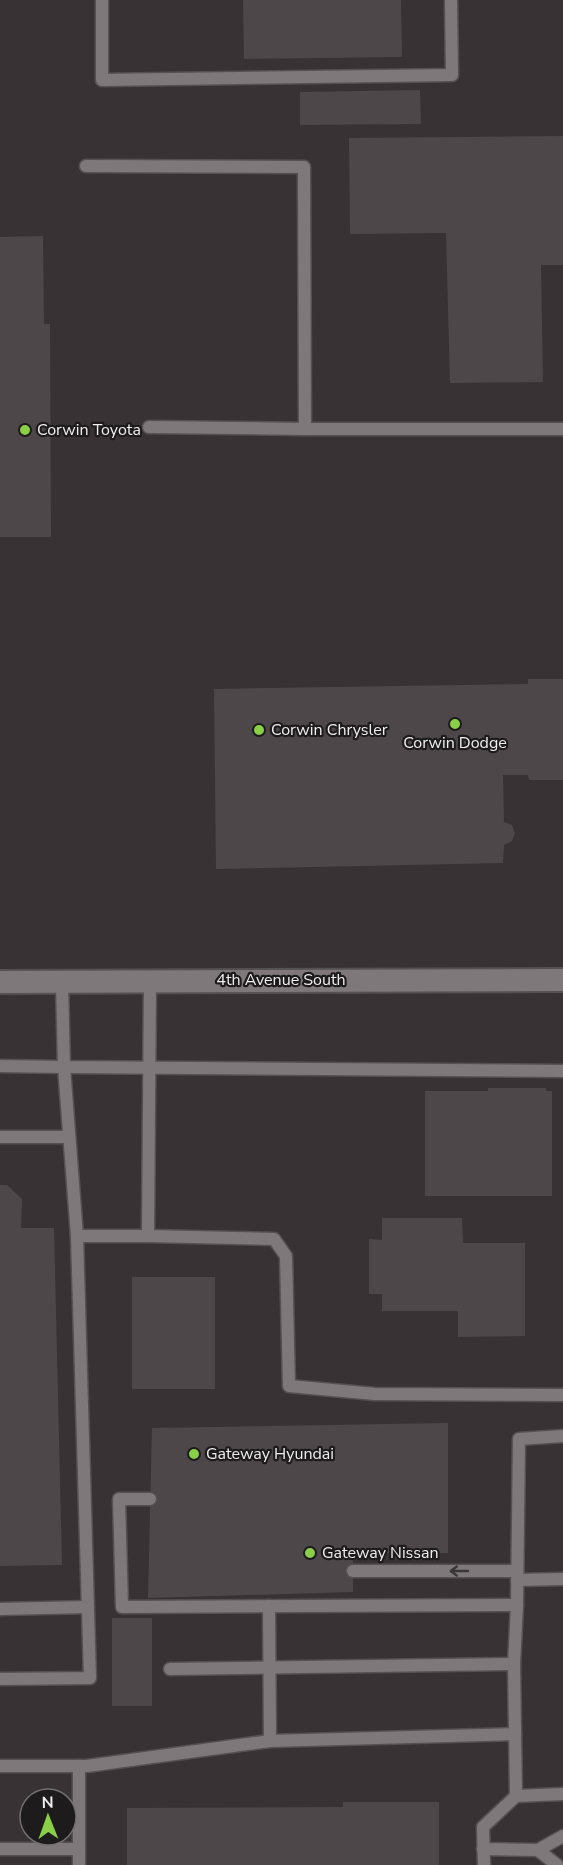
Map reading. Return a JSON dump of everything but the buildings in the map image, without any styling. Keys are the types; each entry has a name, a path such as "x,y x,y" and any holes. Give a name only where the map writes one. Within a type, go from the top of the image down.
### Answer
{"street":[{"name":"4th Avenue South","path":"0,982 563,980"}],"lane":[{"path":"102,0 102,80 452,75 451,0"},
{"path":"86,166 304,167 305,429"},
{"path":"149,427 563,429"},
{"path":"148,1236 150,981"},
{"path":"0,1679 90,1678 77,1236 68,1137 62,983"},
{"path":"0,1066 563,1071"},
{"path":"0,1137 68,1137"},
{"path":"77,1236 274,1239 286,1256 289,1386 375,1394 563,1395"},
{"path":"516,1796 514,1664 519,1439 563,1436"},
{"path":"150,1499 119,1499 122,1607 517,1605"},
{"path":"353,1571 563,1579"},
{"path":"269,1606 270,1741"},
{"path":"0,1609 88,1607"},
{"path":"170,1669 514,1664"},
{"path":"0,1766 79,1766 270,1741 515,1734"},
{"path":"79,1766 80,1865"},
{"path":"484,1865 483,1827 516,1796 563,1794"},
{"path":"483,1849 538,1850 563,1836"},
{"path":"0,1849 79,1849"},
{"path":"538,1850 557,1865"}],"place":[{"name":"Corwin Toyota","path":"25,430"},
{"name":"Corwin Dodge","path":"455,724"},
{"name":"Corwin Chrysler","path":"259,730"},
{"name":"Gateway Hyundai","path":"194,1454"},
{"name":"Gateway Nissan","path":"310,1553"}]}
